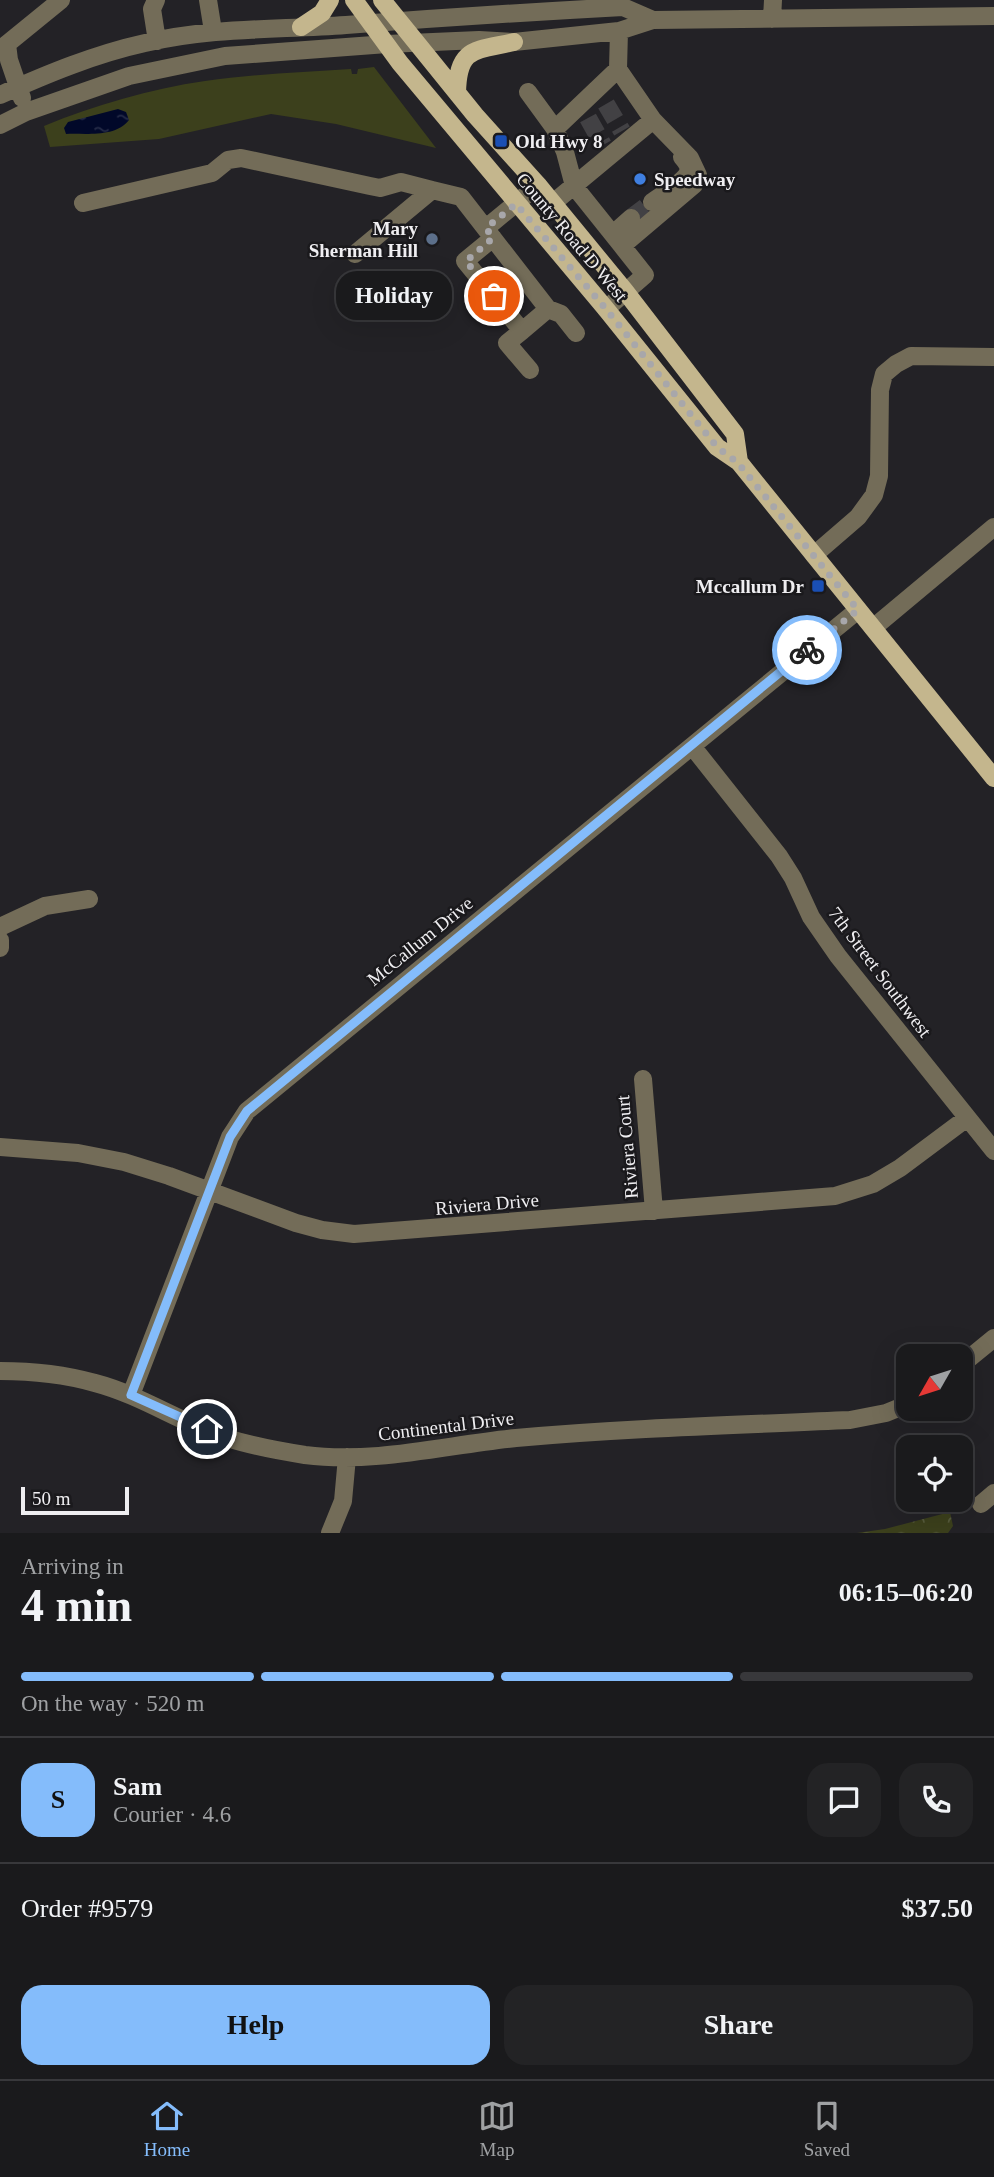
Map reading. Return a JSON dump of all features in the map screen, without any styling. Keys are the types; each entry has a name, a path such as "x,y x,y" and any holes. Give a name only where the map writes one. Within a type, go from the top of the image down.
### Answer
{"main road":[{"path":"301,27 322,13 330,0"},
{"name":"County Road D West","path":"354,0 516,204 606,309 717,447 738,463 994,778"},
{"name":"County Road D West","path":"382,0 457,93 553,202 735,434 738,463"},
{"path":"457,93 457,75 461,62 468,54 514,42"}],"street":[{"path":"26,112 4,45 61,0"},
{"path":"156,0 152,9 157,41"},
{"path":"208,0 212,31"},
{"path":"772,19 773,0"},
{"path":"508,7 514,42"},
{"path":"0,95 98,56 212,31 397,20 508,7 622,7 653,20"},
{"path":"0,125 26,112 129,76 225,56 387,44 479,40 514,42 620,31 653,20 994,16"},
{"path":"555,129 585,111 602,95 618,69 620,31"},
{"path":"617,240 694,185 698,175 695,165 653,120 618,69"},
{"path":"527,92 555,129 565,152 574,186 645,275 606,309"},
{"path":"553,202 574,186 605,152 623,137 653,120"},
{"path":"652,202 688,172 688,165 677,151 675,141"},
{"path":"83,203 212,173 228,160 241,158 380,188 401,182 461,197 548,309 561,314 576,333"},
{"path":"522,331 466,261 516,204 538,185"},
{"path":"355,254 432,190"},
{"path":"617,240 631,219"},
{"path":"530,370 507,343 548,309"},
{"path":"814,555 858,517 874,495 879,476 880,390 884,374 895,363 911,356 994,357"},
{"path":"873,628 994,527"},
{"name":"McCallum Drive","path":"131,1395 230,1137 238,1123 263,1096 858,610"},
{"name":"7th Street Southwest","path":"692,746 779,856 793,878 811,917 838,956 994,1151"},
{"path":"0,927 46,906 89,899"},
{"path":"0,940 0,948"},
{"name":"Riviera Court","path":"643,1079 654,1211"},
{"name":"Riviera Drive","path":"0,1147 66,1152 124,1162 169,1175 296,1223 354,1234 835,1196 873,1184 900,1168 967,1118"},
{"path":"973,1355 994,1338"},
{"name":"Continental Drive","path":"0,1371 63,1375 96,1383 131,1395 226,1437 306,1455 347,1457 417,1452 492,1440 566,1434 850,1420 896,1409"},
{"path":"330,1533 344,1501 347,1457"}],"green space":[{"path":"374,67 436,148 336,124 271,114 159,139 50,147 44,126 123,99 184,84 315,71 351,69 352,74 357,74 358,69"},
{"path":"950,1512 953,1526 948,1533 857,1533 885,1529"}],"water":[{"path":"118,109 126,112 129,120 116,130 66,134 64,128 68,122"}],"tunnel":[{"path":"606,104 622,131"},
{"path":"588,118 603,145"},
{"path":"631,218 652,202"}],"way so far":[{"path":"494,296 466,261 493,238 486,228 516,204 606,309 717,447 738,463 858,610 807,650"}],"place":[{"name":"Old Hwy 8","path":"501,141"},
{"name":"Speedway","path":"640,179"},
{"name":"Mary Sherman Hill","path":"432,239"},
{"name":"Holiday","path":"494,296"},
{"name":"Mccallum Dr","path":"818,586"}],"route":[{"path":"207,1429 131,1395 230,1137 247,1111 807,650"}]}
